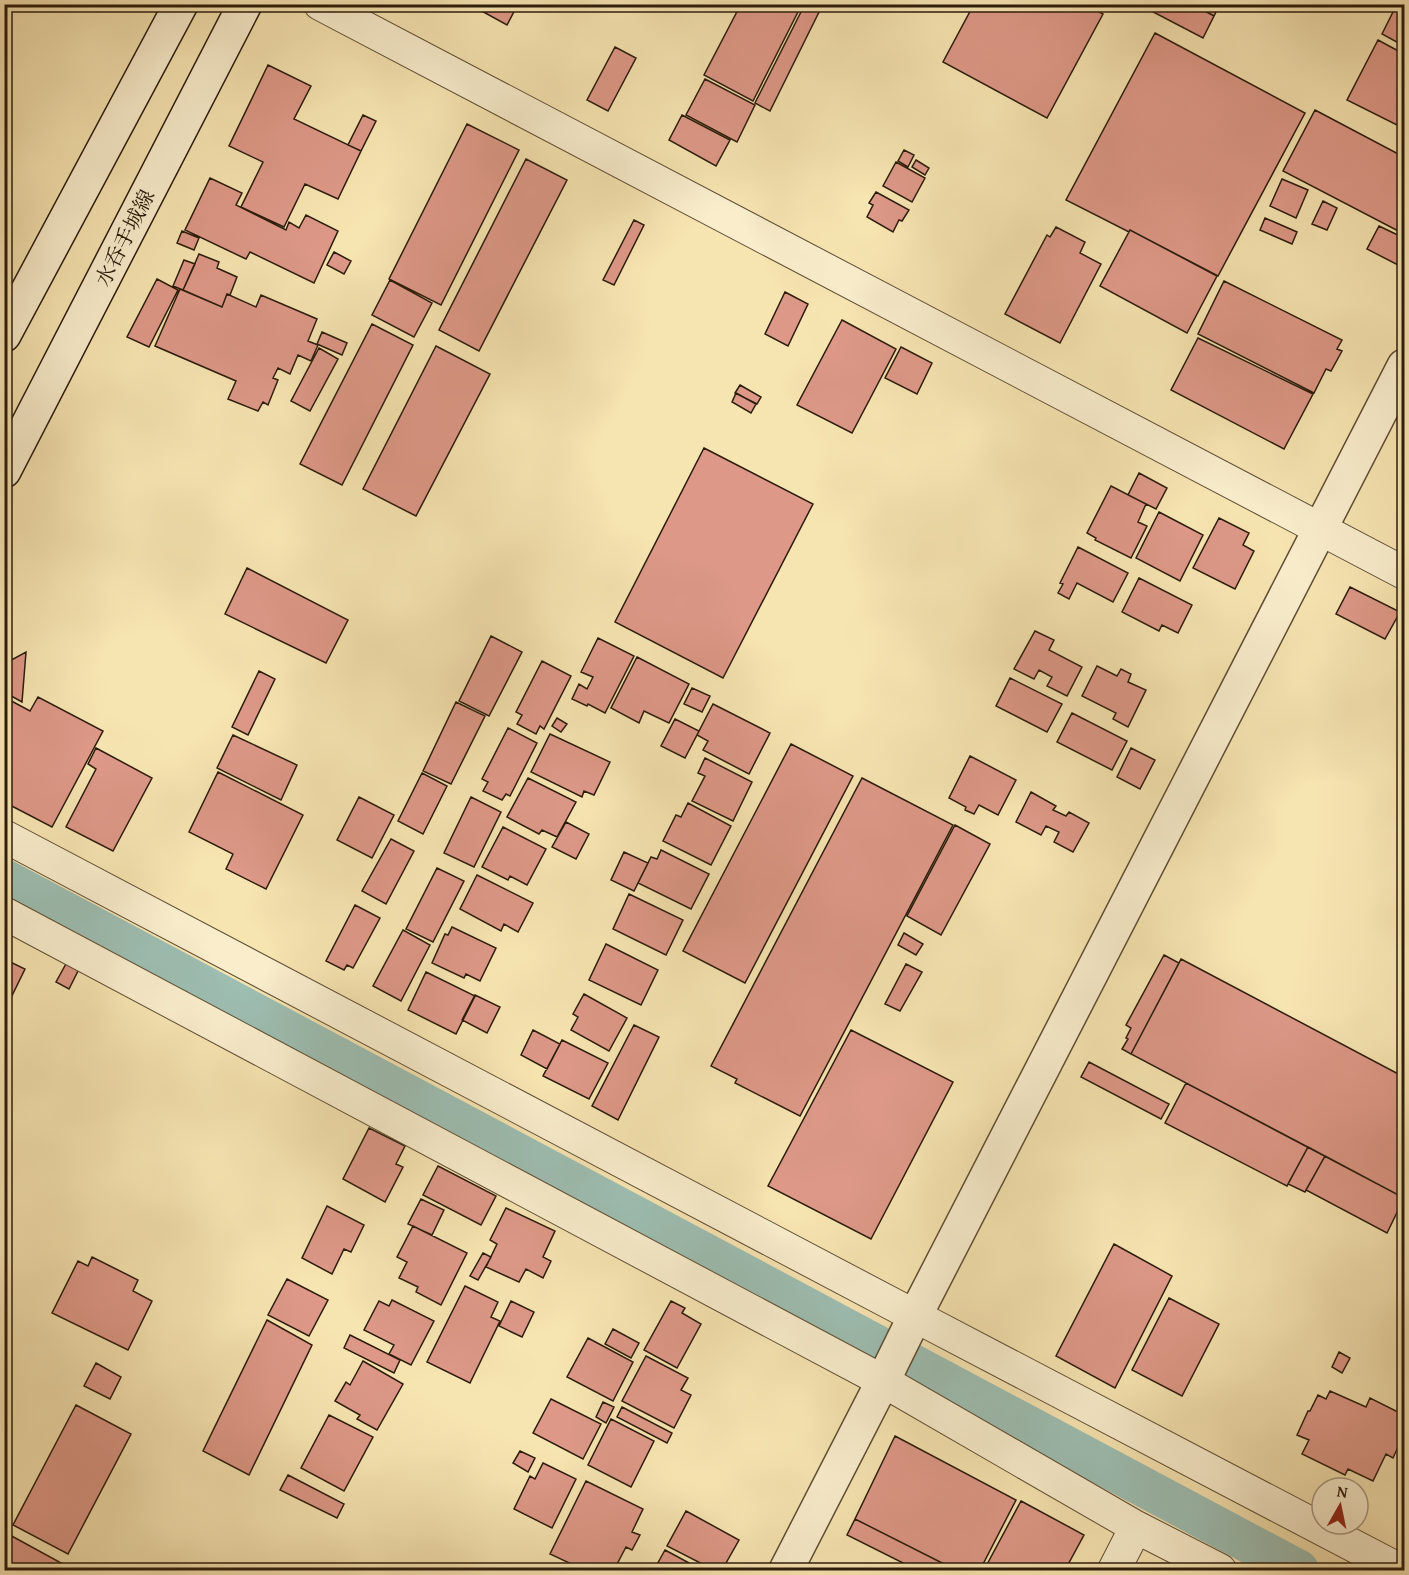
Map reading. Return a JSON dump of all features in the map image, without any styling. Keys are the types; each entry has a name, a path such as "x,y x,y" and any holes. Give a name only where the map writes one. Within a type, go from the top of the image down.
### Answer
{"street":[{"path":"4,335 181,4"},
{"name":"水呑手城線","path":"4,471 245,4"},
{"path":"320,4 1404,573"},
{"path":"786,1570 1404,366"},
{"path":"4,836 912,1322 1400,1570"},
{"path":"4,913 885,1377 1136,1527 1220,1570"},
{"path":"1114,1570 1136,1527"}],"building":[{"path":"469,4 518,4 507,25"},
{"path":"741,4 802,4 753,101 704,75"},
{"path":"805,4 823,4 770,111 755,103"},
{"path":"974,4 1085,4 1103,14 1047,118 943,62"},
{"path":"1138,4 1192,4 1214,16 1203,38"},
{"path":"1192,4 1220,4 1214,16"},
{"path":"1397,4 1404,4 1404,46 1382,34"},
{"path":"1155,33 1305,113 1218,276 1066,200"},
{"path":"1378,40 1404,54 1404,116 1399,126 1347,100"},
{"path":"615,47 636,58 608,111 587,100"},
{"path":"268,65 311,86 294,119 361,151 338,199 305,184 284,227 241,207 263,162 229,146"},
{"path":"705,79 755,105 737,142 686,115"},
{"path":"1315,110 1404,157 1404,234 1283,171"},
{"path":"363,115 376,121 361,151 348,145"},
{"path":"682,115 730,140 716,166 669,140"},
{"path":"467,124 519,150 441,305 389,279"},
{"path":"904,150 914,155 908,167 898,161"},
{"path":"526,159 567,180 479,351 439,330"},
{"path":"916,160 929,168 925,175 912,167"},
{"path":"896,162 925,178 912,202 883,186"},
{"path":"210,178 242,193 236,205 286,230 289,222 299,228 306,215 338,231 314,283 250,252 246,259 185,230"},
{"path":"1282,179 1308,190 1296,218 1270,206"},
{"path":"876,192 909,210 902,221 899,220 893,232 867,217 873,205 869,203"},
{"path":"1323,201 1337,208 1327,230 1312,224"},
{"path":"1265,218 1297,232 1292,244 1260,230"},
{"path":"634,220 644,225 614,285 603,280"},
{"path":"1379,226 1404,238 1404,252 1398,265 1367,249"},
{"path":"1056,227 1085,242 1080,253 1101,264 1060,343 1005,314 1047,235 1050,237"},
{"path":"1130,230 1217,276 1187,333 1100,286"},
{"path":"182,231 199,238 194,250 177,243"},
{"path":"334,252 351,261 344,274 327,265"},
{"path":"199,254 219,262 217,268 237,277 222,307 183,290"},
{"path":"184,260 195,264 183,290 173,286"},
{"path":"157,279 178,290 149,347 127,337"},
{"path":"390,280 432,303 414,337 372,315"},
{"path":"1224,281 1342,340 1337,349 1342,351 1331,371 1326,369 1314,393 1198,334"},
{"path":"180,289 222,307 227,294 256,307 261,295 317,319 308,341 318,345 311,361 298,355 290,374 278,368 273,378 278,380 268,405 263,402 258,411 228,399 236,381 155,346"},
{"path":"785,292 808,304 788,346 765,334"},
{"path":"842,320 896,349 852,433 797,405"},
{"path":"372,324 413,345 342,485 300,464"},
{"path":"322,332 347,343 342,355 317,344"},
{"path":"1198,338 1313,394 1284,449 1171,390"},
{"path":"436,346 490,374 416,516 363,489"},
{"path":"901,347 932,363 917,394 885,378"},
{"path":"319,348 338,359 310,411 291,401"},
{"path":"740,385 761,397 757,404 735,393"},
{"path":"736,393 756,404 751,413 732,402"},
{"path":"704,448 813,504 723,678 615,622"},
{"path":"1139,473 1167,488 1156,509 1128,495"},
{"path":"1111,486 1146,504 1138,522 1147,526 1131,558 1095,540 1096,538 1087,533"},
{"path":"1159,512 1203,535 1180,581 1136,558"},
{"path":"1219,518 1249,533 1243,545 1254,551 1235,589 1193,568"},
{"path":"1078,547 1128,573 1113,602 1077,583 1069,599 1058,593 1063,584 1060,583"},
{"path":"247,568 348,620 326,663 225,614"},
{"path":"1139,578 1192,605 1178,633 1162,625 1159,631 1122,612"},
{"path":"1350,587 1400,612 1385,639 1336,614"},
{"path":"1035,631 1054,640 1049,650 1082,667 1067,696 1047,686 1052,677 1039,670 1034,679 1014,669"},
{"path":"491,636 522,652 489,716 459,701"},
{"path":"598,638 634,656 605,713 572,699 579,684 587,689 593,677 581,672"},
{"path":"26,652 22,702 4,692 4,664"},
{"path":"637,657 689,684 669,723 644,711 639,723 611,708"},
{"path":"542,661 571,676 544,729 540,726 536,734 517,724 522,715 516,712"},
{"path":"1097,666 1117,676 1121,669 1131,674 1128,682 1146,690 1128,727 1113,719 1116,713 1082,696"},
{"path":"259,671 275,679 248,735 232,727"},
{"path":"1010,678 1062,704 1047,732 996,706"},
{"path":"692,688 710,696 702,712 684,704"},
{"path":"4,697 30,711 38,697 103,731 52,827 4,802"},
{"path":"456,702 485,716 451,784 423,771"},
{"path":"713,704 770,733 749,774 703,750 708,741 697,735"},
{"path":"1072,713 1127,741 1112,770 1057,742"},
{"path":"557,718 567,724 561,732 552,726"},
{"path":"675,719 699,731 685,758 661,746"},
{"path":"508,728 537,743 510,796 506,794 502,800 483,791 488,782 482,779"},
{"path":"550,734 610,762 594,795 584,791 582,797 531,772"},
{"path":"233,735 297,765 281,800 217,768"},
{"path":"791,744 853,776 745,983 683,951"},
{"path":"96,748 152,778 113,851 66,827 96,769 88,764"},
{"path":"1131,748 1155,760 1140,789 1117,777"},
{"path":"970,756 1016,780 998,815 979,805 974,814 949,798"},
{"path":"705,758 752,782 733,821 692,801 705,776 698,773"},
{"path":"218,772 303,815 266,889 226,869 233,854 189,832"},
{"path":"422,773 447,786 423,834 398,821"},
{"path":"528,778 576,802 557,837 542,830 539,834 507,817"},
{"path":"862,778 953,825 800,1116 735,1083 737,1079 711,1066"},
{"path":"1031,792 1056,806 1053,810 1066,816 1069,812 1089,823 1073,852 1054,842 1059,832 1046,826 1041,835 1016,822"},
{"path":"359,797 394,815 372,858 337,840"},
{"path":"471,797 501,812 474,867 444,853"},
{"path":"688,803 731,826 711,865 663,841 676,815 681,817"},
{"path":"566,822 589,834 576,859 552,847"},
{"path":"955,825 990,844 941,935 907,916"},
{"path":"503,827 546,849 527,885 510,876 508,880 482,867"},
{"path":"391,839 414,851 386,904 362,891"},
{"path":"661,850 709,874 691,909 638,883 651,857 657,859"},
{"path":"624,852 648,863 634,891 611,880"},
{"path":"437,868 464,881 433,942 406,929"},
{"path":"477,875 533,903 518,932 504,924 501,931 460,909"},
{"path":"629,894 683,920 666,955 613,929"},
{"path":"355,905 380,918 353,968 347,965 344,970 326,961"},
{"path":"452,927 496,948 480,981 466,974 464,978 432,963 445,934 448,935"},
{"path":"403,930 430,945 401,1001 373,986"},
{"path":"904,933 923,944 916,955 898,945"},
{"path":"606,944 658,970 641,1005 589,980"},
{"path":"1164,955 1179,963 1131,1054 1122,1049 1131,1028 1126,1025"},
{"path":"4,959 25,969 5,1010 4,1010"},
{"path":"1181,959 1404,1077 1404,1198 1131,1054"},
{"path":"67,962 79,969 69,989 56,982"},
{"path":"906,964 922,972 900,1011 885,1004"},
{"path":"426,972 475,996 456,1034 408,1010"},
{"path":"584,994 627,1018 609,1051 571,1030 578,1017 573,1014"},
{"path":"475,995 500,1007 487,1033 462,1020"},
{"path":"634,1025 659,1037 618,1120 592,1106"},
{"path":"533,1030 560,1044 547,1069 521,1055"},
{"path":"851,1030 953,1082 871,1239 768,1186"},
{"path":"562,1040 608,1063 589,1099 543,1076"},
{"path":"1089,1062 1169,1104 1161,1119 1081,1077"},
{"path":"1186,1083 1308,1147 1287,1186 1165,1123"},
{"path":"369,1128 405,1146 396,1164 403,1167 385,1202 343,1179"},
{"path":"1308,1147 1325,1156 1305,1192 1288,1184"},
{"path":"1325,1156 1404,1198 1387,1233 1306,1190"},
{"path":"438,1166 496,1196 481,1225 423,1195"},
{"path":"421,1199 444,1210 432,1235 408,1224"},
{"path":"327,1206 364,1225 351,1252 344,1249 332,1274 302,1258"},
{"path":"506,1208 555,1231 543,1257 551,1261 543,1278 526,1269 519,1282 486,1267 497,1244 490,1240"},
{"path":"413,1226 467,1253 441,1305 416,1292 418,1287 399,1278 407,1262 397,1257"},
{"path":"1114,1244 1172,1276 1115,1388 1056,1356"},
{"path":"483,1253 491,1257 478,1280 470,1276"},
{"path":"92,1257 138,1280 133,1291 152,1301 128,1350 52,1313 78,1261 88,1266"},
{"path":"287,1279 328,1300 309,1336 268,1315"},
{"path":"465,1286 498,1302 491,1317 500,1321 470,1383 427,1362"},
{"path":"1169,1298 1219,1324 1182,1396 1132,1370"},
{"path":"392,1300 434,1321 411,1365 389,1354 394,1345 364,1330 379,1301 389,1306"},
{"path":"511,1301 534,1312 522,1337 499,1326"},
{"path":"671,1301 685,1308 682,1313 701,1324 677,1368 644,1350"},
{"path":"267,1320 312,1345 249,1475 203,1451"},
{"path":"613,1329 639,1343 631,1358 605,1344"},
{"path":"350,1335 400,1360 394,1373 344,1348"},
{"path":"588,1338 633,1362 613,1401 567,1377"},
{"path":"1339,1352 1350,1358 1342,1373 1332,1367"},
{"path":"646,1356 688,1378 681,1390 691,1395 674,1428 622,1401"},
{"path":"363,1361 403,1384 377,1430 357,1419 360,1415 335,1401 346,1382 350,1385"},
{"path":"96,1363 121,1377 110,1399 84,1386"},
{"path":"1330,1391 1366,1407 1370,1398 1404,1415 1404,1434 1393,1458 1386,1454 1373,1481 1370,1480 1370,1476 1363,1476 1348,1469 1345,1475 1302,1454 1309,1440 1297,1435 1318,1395 1326,1399"},
{"path":"551,1399 601,1424 583,1459 533,1433"},
{"path":"603,1402 614,1407 606,1423 596,1417"},
{"path":"76,1405 131,1434 68,1554 13,1525"},
{"path":"622,1407 672,1433 667,1443 617,1417"},
{"path":"329,1415 373,1437 344,1491 301,1468"},
{"path":"611,1419 654,1441 631,1487 588,1465"},
{"path":"895,1436 1016,1500 980,1570 956,1570 855,1519"},
{"path":"520,1451 535,1458 528,1472 513,1463"},
{"path":"543,1463 576,1479 552,1528 514,1509 530,1476 535,1479"},
{"path":"288,1475 344,1504 337,1518 280,1490"},
{"path":"586,1481 643,1509 632,1532 640,1535 632,1550 626,1547 614,1570 584,1570 550,1554"},
{"path":"1021,1501 1084,1535 1065,1570 984,1570"},
{"path":"686,1511 739,1540 722,1570 714,1570 667,1546"},
{"path":"855,1519 956,1570 917,1570 847,1535"},
{"path":"8,1534 63,1564 59,1570 4,1570 4,1541"},
{"path":"665,1550 702,1570 655,1568"},
{"path":"140,1564 151,1570 136,1570"}],"waterway":[{"path":"4,879 1299,1570"}]}
